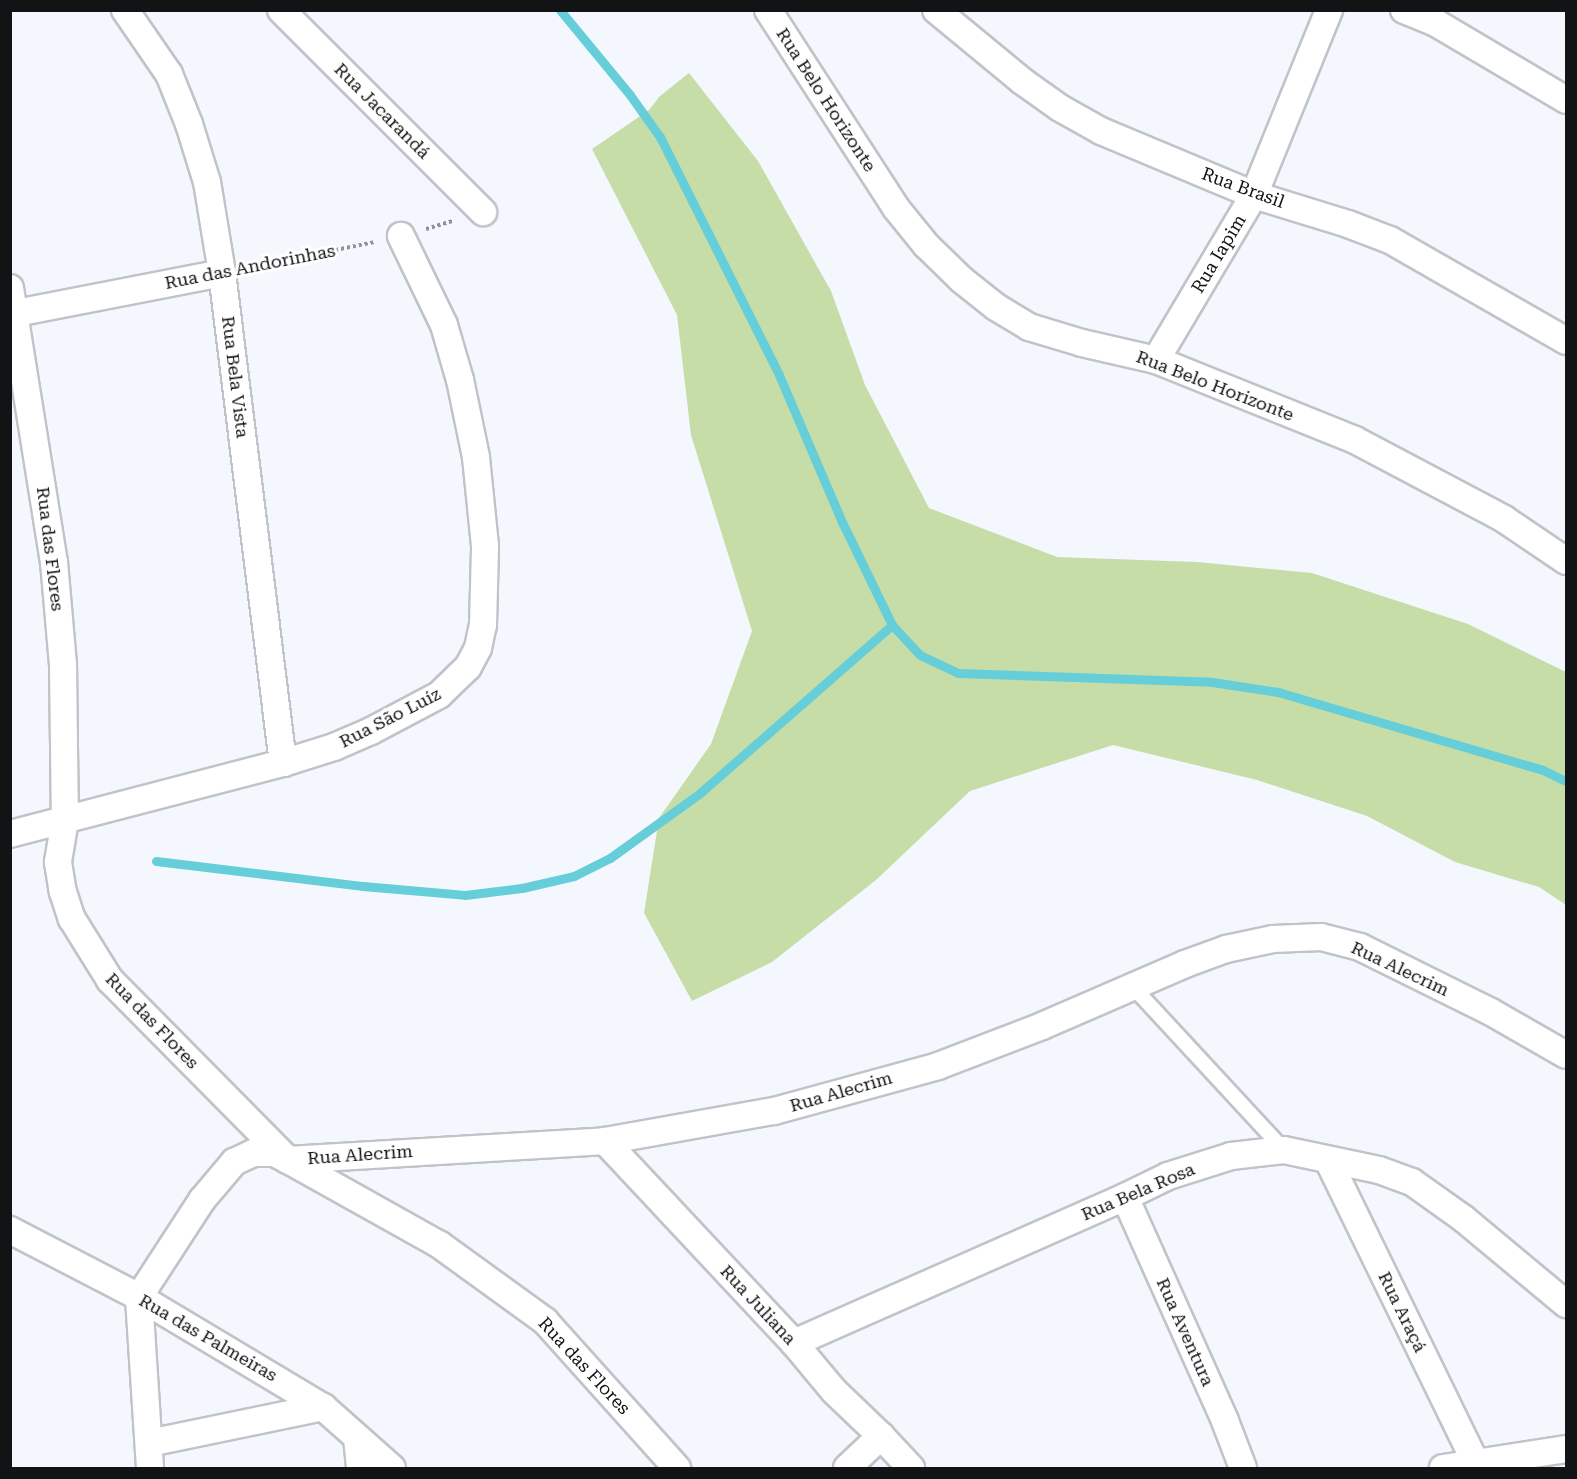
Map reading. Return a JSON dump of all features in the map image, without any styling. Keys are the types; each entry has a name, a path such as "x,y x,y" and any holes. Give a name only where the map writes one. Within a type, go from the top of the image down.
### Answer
{"street":[{"name":"Rua Bela Vista","path":"125,10 169,74 189,124 207,182 222,273 283,763"},
{"name":"Rua Jacarandá","path":"281,10 483,212"},
{"name":"Rua Belo Horizonte","path":"768,10 896,208 926,245 962,280 996,307 1029,327 1082,343 1156,360 1355,440 1504,519 1566,561"},
{"name":"Rua Brasil","path":"936,10 1022,81 1060,108 1101,131 1254,195 1348,224 1390,240 1566,341"},
{"name":"Rua Iapim","path":"1156,360 1254,195 1329,10"},
{"path":"1404,10 1436,23 1566,100"},
{"name":"Rua São Luíz","path":"10,834 283,763 371,731 439,695 468,667 478,648 483,625 485,546 476,457 460,381 444,325 401,236"},
{"name":"Rua das Andorinhas","path":"16,313 222,273"},
{"name":"Rua das Flores","path":"10,288 16,313 54,562 63,664 65,820 58,862 63,892 72,919 110,980 288,1160 440,1245 545,1321 677,1468"},
{"name":"Rua Alecrim","path":"139,1297 202,1200 234,1162 253,1154 274,1153 288,1160 605,1141 774,1111 938,1066 1024,1034 1226,949 1273,939 1321,937 1369,952 1491,1012 1566,1055"},
{"name":"Rua Juliana","path":"605,1141 794,1343 834,1391 882,1436 911,1468"},
{"name":"Rua Bela Rosa","path":"794,1343 1168,1176 1231,1156 1284,1150 1379,1170 1412,1182 1464,1219 1566,1304"},
{"name":"Rua Araçá","path":"1328,1160 1476,1463"},
{"name":"Rua Aventura","path":"1125,1197 1225,1421 1243,1468"},
{"name":"Rua das Palmeiras","path":"10,1230 139,1297 323,1407 392,1468"},
{"path":"139,1297 150,1468"},
{"path":"149,1443 323,1407"},
{"path":"847,1468 882,1436"},
{"path":"357,1438 360,1468"},
{"path":"1443,1468 1566,1449"}],"lane":[{"path":"1133,987 1284,1150"}],"path":[{"name":"Rua das Andorinhas","path":"222,273 401,236 483,212"}],"green space":[{"path":"689,73 758,161 831,291 865,385 929,508 1057,557 1197,562 1312,573 1468,624 1566,672 1566,905 1539,887 1455,862 1367,816 1257,780 1113,745 970,791 876,880 772,962 692,1001 644,913 659,818 711,744 752,631 691,435 677,315 592,149 649,110 660,96"}],"waterway":[{"path":"560,10 630,95 660,137 779,375 843,524 892,625 920,655 958,673 1212,682 1278,692 1543,770 1566,781"},
{"path":"156,861 363,886 465,895 522,888 574,876 610,858 700,793 892,625"}]}
